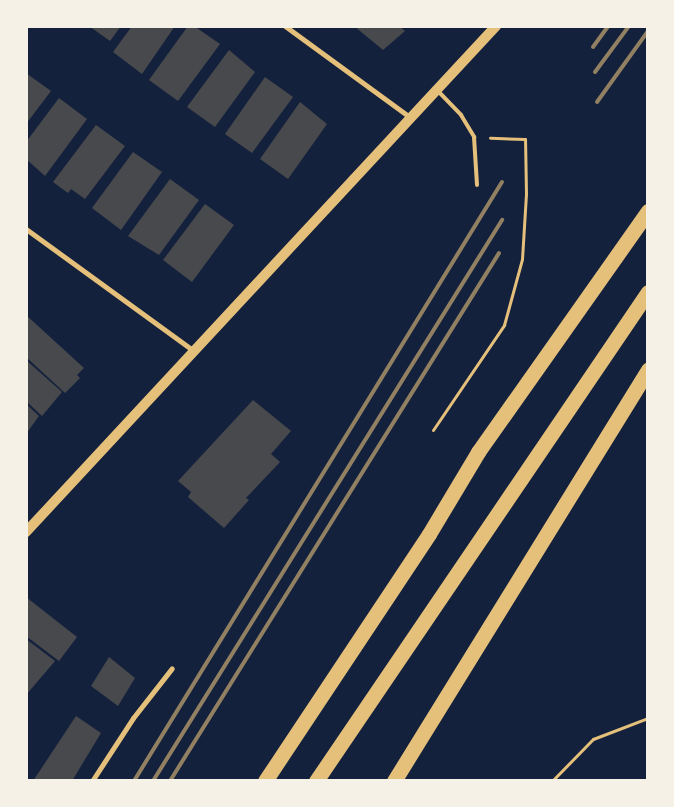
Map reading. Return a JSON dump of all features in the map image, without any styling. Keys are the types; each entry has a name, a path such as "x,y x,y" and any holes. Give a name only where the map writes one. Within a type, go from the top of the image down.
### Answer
{"highway":[{"path":"265,781 429,534 478,452 648,211"},
{"path":"316,781 648,292"},
{"path":"394,781 648,369"}],"main road":[{"path":"26,532 496,26"}],"street":[{"path":"285,26 411,118"},
{"path":"26,229 194,351"},
{"path":"92,781 133,718 172,668"}],"lane":[{"path":"437,90 461,115 474,137 477,184"}],"path":[{"path":"433,430 504,324 522,259 526,194 525,139 474,137"},
{"path":"552,781 593,739 648,718"}],"building":[{"path":"89,26 121,26 110,41"},
{"path":"132,26 175,26 142,74 113,52"},
{"path":"188,26 194,26 220,44 178,101 149,80"},
{"path":"354,26 399,26 405,31 383,50"},
{"path":"229,50 255,72 215,127 187,107"},
{"path":"26,73 51,91 26,124"},
{"path":"265,77 293,97 252,153 225,134"},
{"path":"59,98 87,119 45,176 26,159 26,142"},
{"path":"300,102 327,124 288,179 260,159"},
{"path":"96,125 125,146 85,199 71,189 68,193 53,182"},
{"path":"133,152 162,172 121,230 92,208"},
{"path":"170,179 199,200 159,255 128,236"},
{"path":"205,204 234,225 192,282 163,260"},
{"path":"26,315 84,368 77,375 80,378 65,393 26,357"},
{"path":"26,360 62,392 42,416 26,401"},
{"path":"253,400 291,431 271,454 280,462 246,498 249,500 224,528 188,497 191,492 178,481"},
{"path":"26,404 39,416 26,434"},
{"path":"26,597 77,637 59,661 26,636"},
{"path":"26,639 55,661 26,695"},
{"path":"109,657 135,678 118,706 91,686"},
{"path":"76,716 101,733 72,781 33,781"}],"railway":[{"path":"593,47 608,26"},
{"path":"595,72 629,26"},
{"path":"597,102 648,31"},
{"path":"134,781 502,182"},
{"path":"153,781 502,220"},
{"path":"170,781 499,253"}]}
